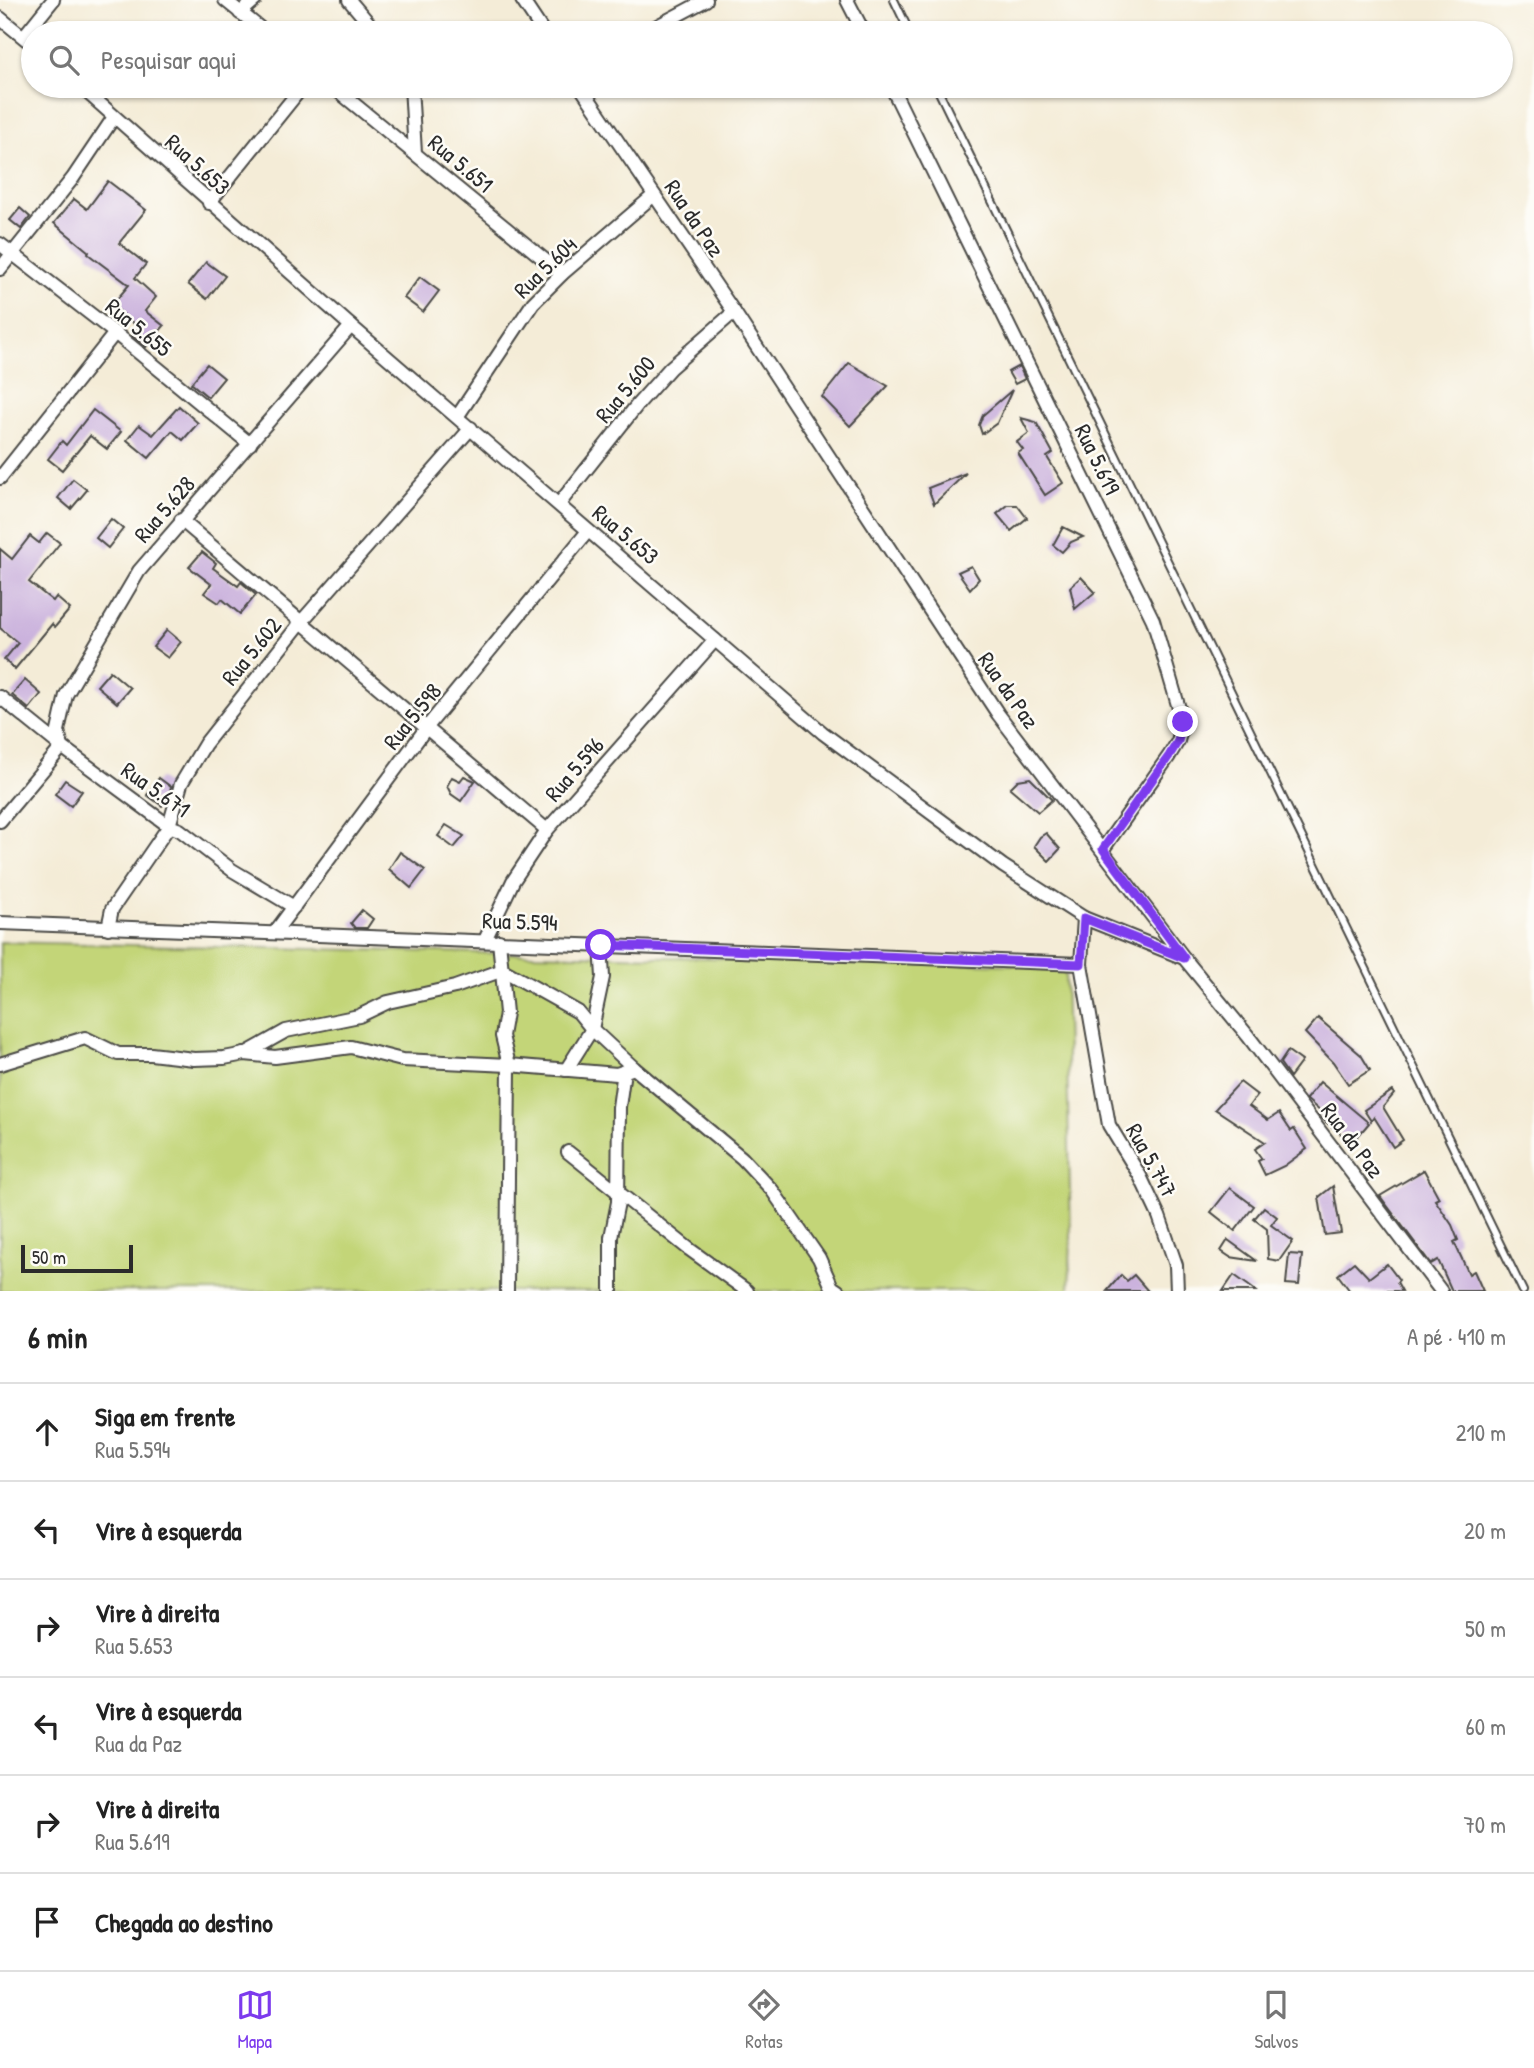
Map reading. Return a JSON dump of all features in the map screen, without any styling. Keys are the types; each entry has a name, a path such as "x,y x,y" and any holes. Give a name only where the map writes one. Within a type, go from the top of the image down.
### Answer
{"street":[{"path":"40,21 53,0"},
{"path":"225,0 250,21"},
{"path":"240,13 255,0"},
{"path":"349,0 367,21"},
{"path":"522,0 536,21"},
{"path":"667,21 706,0"},
{"path":"847,0 858,21"},
{"path":"0,18 21,35"},
{"name":"Rua 5.653","path":"93,98 209,203 824,733 1003,866 1084,918 1184,958"},
{"path":"209,203 293,98"},
{"name":"Rua 5.651","path":"347,98 562,274"},
{"path":"412,98 415,153"},
{"name":"Rua da Paz","path":"588,98 734,312 998,714 1184,958 1248,1036 1441,1291"},
{"name":"Rua 5.619","path":"897,98 1153,620 1183,722 1178,741 1169,756 1103,849"},
{"path":"0,269 73,178 114,117"},
{"name":"Rua 5.604","path":"457,417 533,303 562,274 654,195"},
{"name":"Rua 5.655","path":"0,244 115,333 250,444"},
{"name":"Rua 5.600","path":"559,504 670,368 734,312"},
{"name":"Rua 5.628","path":"62,747 58,731 73,681 139,571 351,326"},
{"path":"0,478 115,333"},
{"name":"Rua 5.602","path":"107,928 112,909 169,826 181,783 205,744 302,621 471,428"},
{"path":"181,520 547,830"},
{"name":"Rua 5.598","path":"275,932 428,727 588,531"},
{"name":"Rua 5.596","path":"485,940 513,881 547,830 715,640"},
{"name":"Rua 5.671","path":"0,697 62,747 169,826 180,830 232,870 294,908"},
{"path":"0,821 62,747"},
{"name":"Rua 5.747","path":"1084,918 1081,964 1109,1125 1140,1176 1158,1216 1176,1265 1177,1291"},
{"name":"Rua 5.594","path":"0,923 1081,964"},
{"path":"499,941 506,1013 502,1035 509,1065 507,1291"},
{"path":"566,1070 592,1029 603,977 601,945"},
{"path":"245,1054 286,1031 359,1016 388,1002 455,987 503,970 578,1013 629,1070 742,1158 772,1190 819,1258 832,1287 838,1291"},
{"path":"0,1064 85,1038 118,1054 151,1054 194,1059 245,1054 275,1057 351,1047 401,1060 617,1074 629,1070"},
{"path":"611,1291 611,1237 618,1202 619,1107 629,1070"},
{"path":"568,1152 747,1291"}],"lane":[{"path":"894,0 904,21"},
{"path":"942,98 1523,1291"}],"green space":[{"path":"0,942 1065,966 1071,1238 1069,1291 0,1291"}],"building":[{"path":"108,181 146,210 119,243 146,264 135,278 156,297 145,311 164,326 146,347 132,336 139,328 112,305 129,285 88,254 89,252 54,223 74,199 87,209"},
{"path":"20,208 30,217 21,229 10,220"},
{"path":"206,262 225,276 207,299 188,284"},
{"path":"420,277 439,291 423,312 404,298"},
{"path":"849,363 888,386 850,426 822,397"},
{"path":"207,364 224,378 208,397 191,383"},
{"path":"1019,366 1025,379 1015,384 1008,372"},
{"path":"1012,390 997,423 982,434 979,425 983,415"},
{"path":"179,406 198,423 183,440 172,431 149,458 127,440 139,425 153,435"},
{"path":"93,410 121,432 107,449 90,436 62,470 48,459 62,441 66,445"},
{"path":"1021,418 1036,422 1053,453 1047,457 1063,483 1045,495 1018,453 1023,450 1017,442 1029,433"},
{"path":"966,473 934,504 928,488"},
{"path":"73,479 87,490 71,509 58,498"},
{"path":"1008,505 1017,505 1027,518 1011,531 997,514"},
{"path":"111,519 123,529 108,548 96,538"},
{"path":"1063,527 1083,537 1071,542 1062,552 1053,545"},
{"path":"47,533 60,543 29,582 53,601 56,597 70,609 55,627 52,624 15,669 4,660 18,643 0,628 0,549 12,559 30,536 39,543"},
{"path":"202,552 216,563 213,568 238,586 241,582 256,595 240,614 222,599 219,603 204,593 211,584 189,567"},
{"path":"971,566 979,579 970,589 958,572"},
{"path":"1081,577 1095,592 1075,609 1070,587"},
{"path":"167,630 181,642 168,658 153,647"},
{"path":"110,671 130,688 117,703 97,686"},
{"path":"25,680 41,694 29,709 12,695"},
{"path":"464,776 475,781 461,801 451,794 447,786 452,777 460,781"},
{"path":"159,778 171,787 162,806 147,795"},
{"path":"1030,778 1052,800 1038,812 1010,788 1018,780"},
{"path":"65,780 82,791 71,806 55,794"},
{"path":"446,825 464,836 454,848 438,836"},
{"path":"1046,833 1060,849 1049,861 1034,846"},
{"path":"400,852 425,870 411,888 389,869"},
{"path":"362,910 373,919 367,928 355,928 351,923"},
{"path":"1318,1018 1361,1055 1370,1070 1348,1084 1333,1062 1305,1033"},
{"path":"1288,1051 1302,1061 1290,1077 1280,1063"},
{"path":"1240,1082 1257,1095 1249,1106 1268,1120 1279,1113 1307,1149 1284,1166 1265,1175 1258,1161 1262,1159 1255,1149 1265,1142 1215,1109"},
{"path":"1320,1082 1369,1123 1352,1143 1321,1118 1321,1112 1306,1099"},
{"path":"1392,1091 1394,1094 1383,1107 1403,1140 1393,1147 1374,1117 1371,1121 1364,1110"},
{"path":"1424,1170 1439,1198 1435,1200 1452,1225 1458,1240 1454,1242 1469,1274 1474,1271 1483,1291 1452,1291 1438,1260 1431,1264 1380,1196"},
{"path":"1333,1186 1341,1233 1325,1235 1319,1197"},
{"path":"1230,1188 1254,1206 1235,1231 1211,1212"},
{"path":"1264,1207 1277,1217 1271,1225 1293,1241 1279,1261 1268,1259 1267,1229 1254,1219"},
{"path":"1228,1240 1257,1261 1230,1257 1221,1251"},
{"path":"1289,1254 1302,1255 1299,1285 1286,1284"},
{"path":"1354,1262 1369,1278 1387,1264 1399,1280 1397,1282 1402,1291 1350,1291 1338,1275"},
{"path":"1121,1275 1127,1281 1134,1275 1148,1291 1107,1291"},
{"path":"1234,1275 1256,1291 1223,1291"}],"route":[{"path":"601,945 1081,964 1084,918 1184,958 1103,849 1169,756 1178,741 1183,722"}]}
